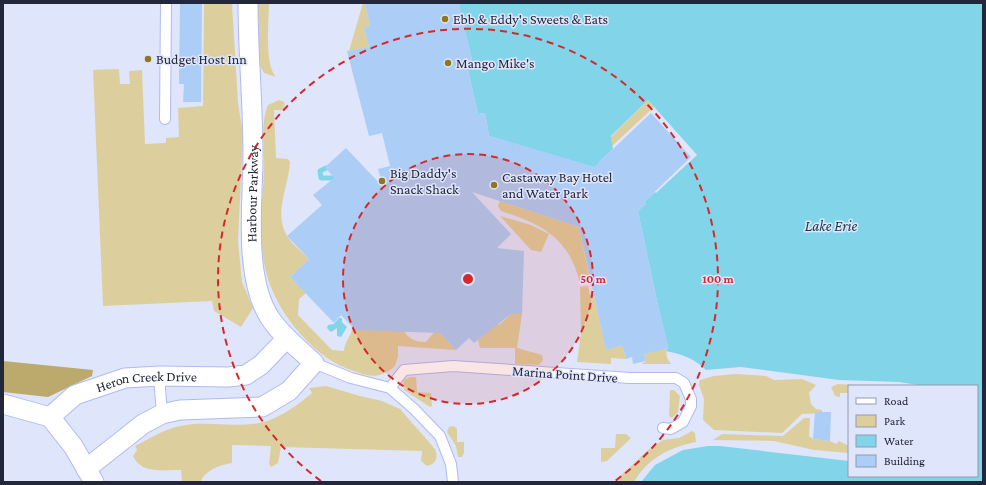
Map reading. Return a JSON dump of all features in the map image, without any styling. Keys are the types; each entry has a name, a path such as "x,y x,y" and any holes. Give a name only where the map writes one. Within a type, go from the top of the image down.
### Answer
{"street":[{"name":"Harbour Parkway","path":"248,3 253,154 251,228 255,283 270,317 287,338 314,364"},
{"name":"Heron Creek Drive","path":"50,417 75,395 125,378 159,376 228,377 246,375 261,365 287,338"},
{"path":"3,404 50,417 73,446 90,476 143,424 162,414 180,410 262,407 289,391 314,364"}],"lane":[{"path":"166,3 166,119"},
{"path":"314,364 351,378 390,388 414,409 440,436 451,464 454,482"},
{"name":"Marina Point Drive","path":"390,388 404,370 452,366 630,378 676,378 684,383 691,399 691,406 683,422 671,428 663,428"},
{"path":"159,376 162,414"}],"green space":[{"path":"204,3 232,3 238,103 243,135 238,241 242,282 253,308 241,327 214,311 212,301 103,306 93,70 119,69 120,84 130,84 129,71 142,70 145,144 166,143 166,138 179,137 178,108 203,106"},
{"path":"255,3 269,3 269,53 272,71 276,77 264,73 256,59"},
{"path":"363,3 365,3 370,26 364,27 369,47 349,51"},
{"path":"279,100 285,104 282,110 274,110 276,158 288,159 290,162 281,218 283,227 289,239 309,259 290,277 306,293 299,299 298,315 332,350 344,351 352,327 404,331 410,338 423,342 426,342 434,332 440,333 456,350 398,346 398,356 395,366 383,374 372,376 367,375 341,366 320,353 303,337 283,311 273,292 266,273 261,234 264,168 264,120 268,105"},
{"path":"648,100 654,107 612,146 611,137"},
{"path":"500,201 579,227 590,280 580,283 569,255 561,244 552,235 529,221 501,211 498,206"},
{"path":"500,216 531,225 549,234 541,252 531,250"},
{"path":"588,286 590,295 594,295 606,349 622,345 626,359 611,358 611,364 577,362 581,332 580,287"},
{"path":"511,314 522,314 517,348 542,355 543,360 539,365 515,364 515,348 480,348 478,340 497,323 499,325"},
{"path":"666,348 667,358 671,364 642,364 646,361 644,354"},
{"path":"736,374 766,376 774,380 802,379 816,385 809,393 811,404 816,409 822,410 822,413 802,414 782,433 714,430 703,420 704,399 699,385 700,380 714,376"},
{"path":"410,377 416,377 417,392 431,393 432,406 430,407 404,390 404,380"},
{"path":"838,384 854,385 848,385 848,393 840,393 840,397 835,396 831,387"},
{"path":"326,386 382,401 400,409 435,449 435,462 427,466 421,461 422,451 281,447 278,463 271,467 269,464 271,446 232,445 232,463 222,465 209,471 200,482 182,482 181,470 147,469 137,462 133,456 137,450 135,446 168,429 190,424 239,425 259,423 273,419 300,402 312,393 309,388"},
{"path":"670,390 674,390 680,396 678,412 672,418 669,416"},
{"path":"804,418 810,418 809,436 813,439 830,441 836,444 839,441 848,446 848,453 814,450 774,441 713,440 722,434 783,436"},
{"path":"454,426 457,429 457,442 464,442 464,453 462,457 458,457 456,446 447,432 449,427"},
{"path":"692,431 695,433 696,442 677,447 660,455 646,466 634,482 614,482 648,450 663,440 679,438"},
{"path":"616,434 626,434 631,438 607,461 601,462 601,448 615,448"}],"shaded area":[{"path":"3,361 93,370 92,376 48,397 3,392"}],"water":[{"name":"Lake Erie","path":"460,3 983,3 983,482 641,482 655,465 683,450 708,446 720,446 848,461 848,477 978,477 978,385 918,385 899,382 839,380 741,367 706,370 697,362 687,357 666,351 668,347 638,211 646,204 644,202 655,192 656,193 697,155 648,100 611,136 613,149 600,161 597,168 489,136 485,113 478,114 467,66 473,64 459,6"},
{"path":"339,318 342,318 342,322 347,327 341,337 337,336 337,328 331,332 327,328 328,325 334,324"}],"building":[{"path":"180,3 202,3 201,102 183,102 184,84 179,84"},
{"name":"Castaway Bay Hotel and Water Park","path":"365,3 459,3 473,64 467,66 478,114 485,113 489,136 594,167 651,113 691,157 644,202 646,204 638,211 656,297 669,348 644,354 646,361 633,364 632,357 626,359 622,345 606,350 579,227 472,192 511,234 497,248 524,251 522,314 511,314 474,343 469,338 456,350 440,333 355,330 341,315 334,323 290,277 309,259 287,236 322,205 313,195 334,178 325,167 346,148 383,187 378,169 390,166 382,133 369,136 347,51 369,47 364,27 370,26"},
{"path":"815,412 831,412 830,441 813,439"}],"waterway":[{"path":"326,168 320,171 321,178 335,178"}],"place":[{"name":"Ebb & Eddy's Sweets & Eats","path":"445,19"},
{"name":"Budget Host Inn","path":"148,59"},
{"name":"Mango Mike's","path":"448,63"},
{"name":"Big Daddy's Snack Shack","path":"382,181"},
{"name":"Castaway Bay Hotel and Water Park","path":"494,185"}]}
